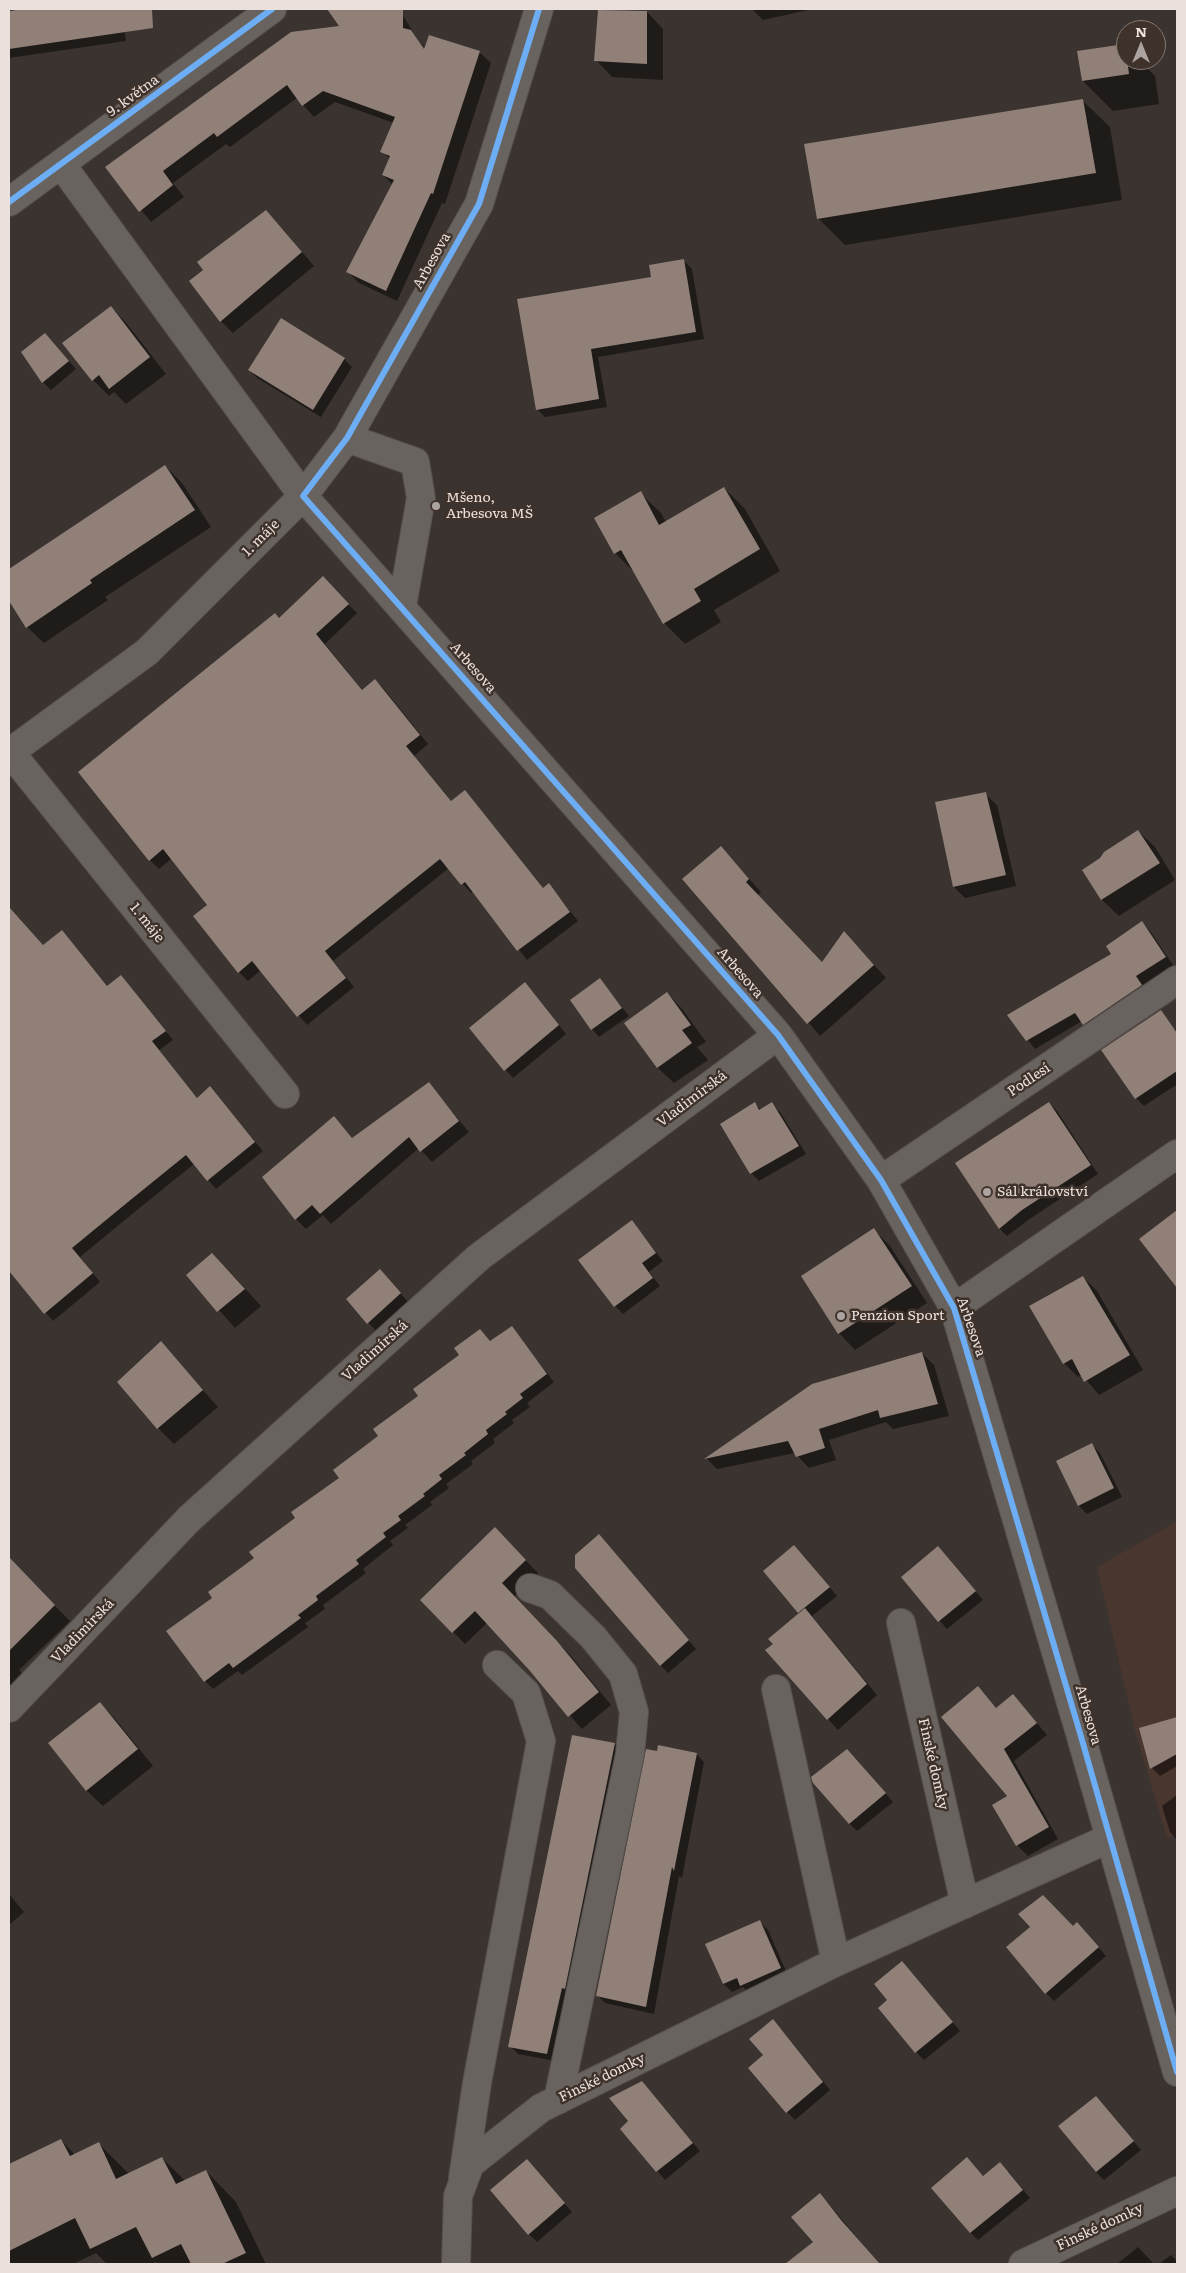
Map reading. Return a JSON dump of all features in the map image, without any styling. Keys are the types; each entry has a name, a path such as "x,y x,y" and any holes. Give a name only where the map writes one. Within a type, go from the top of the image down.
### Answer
{"street":[{"name":"9. května","path":"9,202 272,9"},
{"name":"Arbesova","path":"539,9 479,204 347,438 303,496 402,606 778,1035 881,1180 954,1308 1177,2072"},
{"path":"61,164 303,496"},
{"path":"347,438 415,462 421,498 402,606"},
{"name":"1. máje","path":"285,1094 9,753 147,652 303,496"},
{"name":"Podlesí","path":"881,1180 1177,980"},
{"name":"Vladimírská","path":"9,1708 189,1519 479,1257 778,1035"},
{"path":"954,1308 1177,1154"},
{"path":"530,1588 550,1595 594,1637 623,1674 634,1712 630,1754 558,2100"},
{"name":"Finské domky","path":"902,1624 965,1904"},
{"path":"463,2179 477,2083 541,1741 526,1693 497,1664"},
{"path":"776,1689 836,1962"},
{"name":"Finské domky","path":"456,2264 458,2196 470,2164 503,2136 541,2108 836,1962 1110,1838"},
{"name":"Finské domky","path":"1023,2264 1177,2191"}],"shaded area":[{"path":"1177,1521 1177,1836 1167,1838 1135,1731 1097,1567"}],"building":[{"path":"24,9 152,9 153,28 9,49 9,11"},
{"path":"327,9 403,9 403,28 411,30 424,49 429,35 480,51 433,194 431,193 386,291 346,272 394,180 382,175 390,156 380,152 395,117 323,91 302,106 287,85 217,137 214,133 163,171 173,185 139,212 105,167 291,32 339,26"},
{"path":"598,10 647,11 647,64 594,61"},
{"path":"1116,45 1116,70 1128,70 1129,74 1082,81 1077,51"},
{"path":"1083,99 1096,173 817,219 804,144"},
{"path":"266,210 302,252 220,322 189,281 203,270 197,262"},
{"path":"684,259 696,332 591,349 599,399 536,410 517,299 651,277 649,265"},
{"path":"111,306 150,357 109,389 99,375 92,381 62,343"},
{"path":"281,318 345,358 313,410 248,370"},
{"path":"45,333 69,361 42,383 21,352"},
{"path":"165,465 195,510 90,580 92,583 26,628 9,601 9,569"},
{"path":"724,487 760,549 694,589 701,601 663,624 621,550 614,554 594,518 641,491 659,525"},
{"path":"323,576 349,604 316,634 362,690 375,679 420,735 406,746 451,801 465,790 543,888 549,883 570,912 517,951 465,882 461,885 440,859 325,951 346,978 297,1017 252,961 238,973 193,916 207,905 163,849 149,861 78,772 275,613 279,618"},
{"path":"986,792 1006,875 953,887 935,802"},
{"path":"1138,830 1160,863 1101,900 1082,870 1100,858 1104,852"},
{"path":"721,846 749,879 746,882 822,962 844,931 874,965 807,1024 682,879"},
{"path":"9,907 43,945 62,930 107,986 121,975 166,1031 152,1041 197,1098 210,1086 255,1142 207,1181 186,1155 128,1202 72,1248 93,1273 44,1314 9,1271"},
{"path":"1142,921 1166,957 1136,976 1142,985 1083,1025 1075,1013 1026,1041 1007,1015 1111,954 1106,946"},
{"path":"600,978 622,1008 591,1030 570,1000"},
{"path":"525,982 559,1025 504,1071 469,1028"},
{"path":"667,992 691,1025 682,1030 692,1043 657,1068 624,1023"},
{"path":"1161,1010 1177,1033 1177,1071 1135,1099 1101,1050"},
{"path":"429,1082 459,1121 420,1152 409,1137 320,1214 312,1205 295,1220 262,1177 334,1116 352,1138"},
{"path":"755,1102 759,1110 772,1102 799,1146 750,1174 720,1124"},
{"path":"1049,1102 1091,1165 1022,1210 999,1229 955,1163"},
{"path":"1177,1210 1177,1288 1139,1239"},
{"path":"632,1220 656,1253 642,1263 653,1278 614,1307 578,1260"},
{"path":"874,1228 912,1286 838,1334 801,1276"},
{"path":"212,1253 245,1289 217,1312 186,1275"},
{"path":"380,1269 401,1293 367,1324 346,1299"},
{"path":"1083,1276 1130,1355 1084,1382 1072,1359 1063,1364 1029,1306"},
{"path":"512,1326 547,1374 520,1394 523,1398 505,1412 507,1414 486,1430 488,1434 464,1453 466,1455 439,1475 442,1479 423,1494 425,1496 398,1516 401,1520 383,1533 386,1537 356,1560 359,1564 316,1596 318,1600 298,1615 301,1618 233,1668 229,1663 204,1682 166,1631 212,1598 208,1592 254,1558 249,1552 295,1518 291,1512 339,1478 333,1470 378,1436 373,1429 418,1396 413,1389 459,1355 454,1348 480,1329 490,1341"},
{"path":"161,1341 203,1390 157,1429 117,1382"},
{"path":"922,1352 938,1404 880,1418 878,1410 819,1429 825,1448 796,1457 788,1441 704,1459 812,1384"},
{"path":"1092,1443 1114,1488 1078,1506 1056,1461"},
{"path":"495,1527 526,1560 502,1583 557,1641 599,1692 568,1717 530,1671 475,1611 452,1633 420,1600"},
{"path":"599,1534 689,1640 660,1666 575,1568 575,1555"},
{"path":"794,1545 830,1587 798,1613 763,1571"},
{"path":"938,1546 976,1591 938,1622 901,1577"},
{"path":"9,1557 55,1605 9,1651"},
{"path":"805,1608 867,1684 827,1720 765,1650 773,1644 768,1639"},
{"path":"978,1686 996,1708 1013,1694 1037,1723 1004,1749 1049,1827 1016,1846 992,1805 1007,1796 941,1717"},
{"path":"100,1702 138,1749 86,1791 48,1743"},
{"path":"1177,1717 1177,1754 1150,1769 1139,1728"},
{"path":"572,1735 615,1743 565,1989 562,1988 547,2054 508,2047"},
{"path":"658,1745 697,1753 674,1871 672,1867 646,2007 596,1996 646,1749 657,1751"},
{"path":"847,1749 886,1793 849,1824 813,1783 811,1777"},
{"path":"1043,1895 1073,1926 1077,1922 1099,1947 1045,1994 1006,1947 1030,1927 1018,1914"},
{"path":"760,1920 781,1968 740,1986 737,1978 723,1984 705,1944"},
{"path":"902,1961 953,2022 915,2053 878,2008 887,2000 874,1984"},
{"path":"773,2019 823,2082 786,2113 748,2068 763,2055 749,2039"},
{"path":"642,2081 693,2143 656,2172 620,2129 628,2121 609,2098"},
{"path":"1096,2096 1134,2141 1096,2172 1058,2126"},
{"path":"61,2139 70,2156 99,2142 116,2179 162,2157 176,2184 206,2170 246,2253 222,2264 191,2264 181,2244 152,2258 136,2227 90,2249 75,2218 9,2251 9,2164"},
{"path":"967,2157 983,2176 1000,2162 1023,2190 970,2233 931,2188"},
{"path":"527,2159 565,2203 528,2235 490,2190"},
{"path":"820,2193 880,2264 785,2264 813,2242 791,2217"}],"cycle path":[{"path":"9,202 272,9"},
{"path":"539,9 479,204 347,438 303,496 778,1035 881,1180 954,1308 1080,1733 1177,2072"}],"place":[{"name":"Mšeno, Arbesova MŠ","path":"436,506"},
{"name":"Sál království","path":"987,1192"},
{"name":"Penzion Sport","path":"841,1316"}]}
